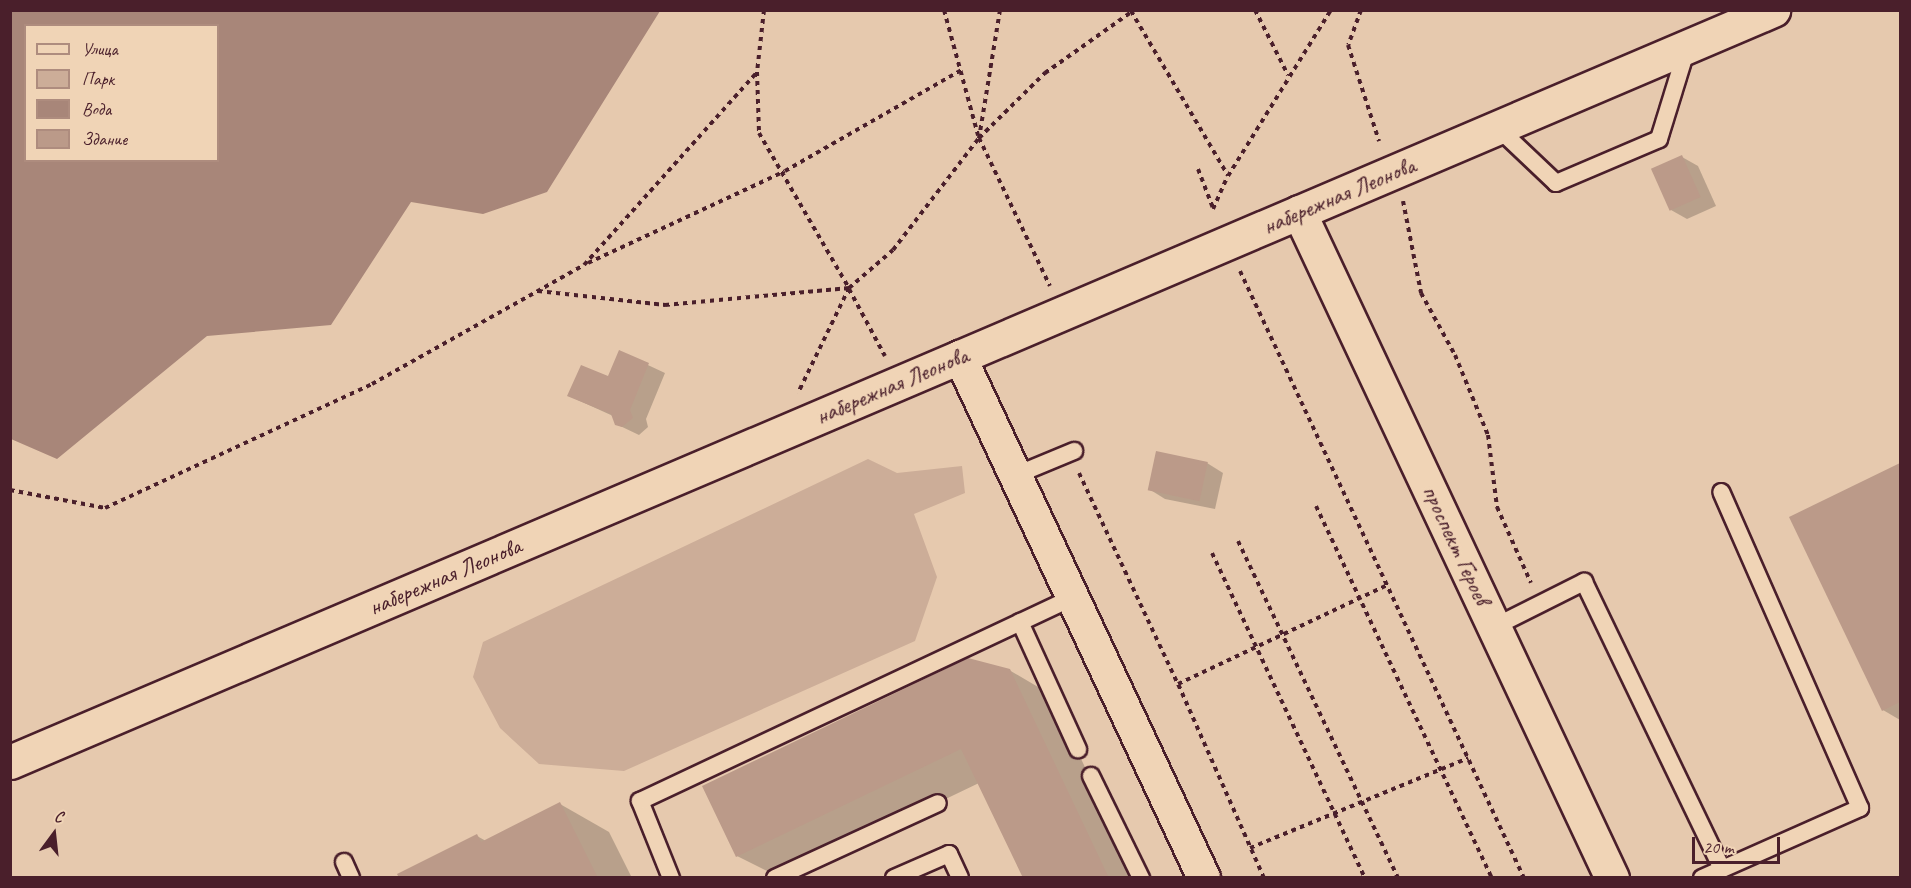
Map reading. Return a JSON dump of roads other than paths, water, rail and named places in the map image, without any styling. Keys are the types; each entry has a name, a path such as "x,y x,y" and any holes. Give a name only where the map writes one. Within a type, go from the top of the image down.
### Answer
{"main road":[{"name":"набережная Леонова","path":"10,762 1773,10"},
{"name":"проспект Героев","path":"1299,212 1612,878"}],"street":[{"path":"960,357 1204,878"}],"lane":[{"path":"1498,128 1556,183 1566,179 1659,139 1687,48"},
{"path":"1016,475 1072,452"},
{"path":"1702,878 1860,808 1721,492"},
{"path":"1494,627 1584,582 1722,869"},
{"path":"671,878 639,801 1073,597"},
{"path":"1020,622 1078,749"},
{"path":"1091,776 1141,878"},
{"path":"775,878 938,803"},
{"path":"894,878 949,854 960,878"},
{"path":"344,862 351,878"}],"water":[{"path":"11,10 660,10 547,192 483,214 411,202 331,325 207,336 57,459 11,439"}]}
